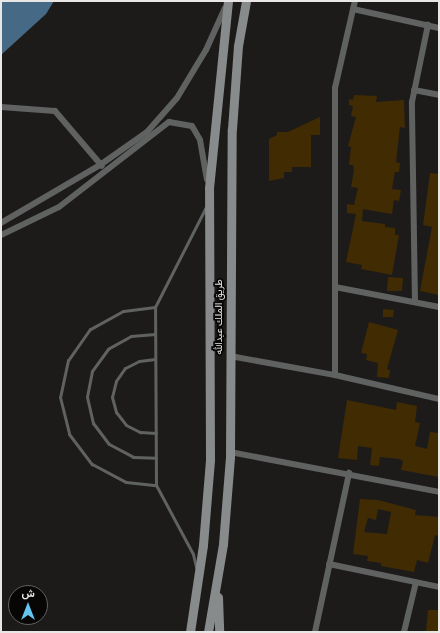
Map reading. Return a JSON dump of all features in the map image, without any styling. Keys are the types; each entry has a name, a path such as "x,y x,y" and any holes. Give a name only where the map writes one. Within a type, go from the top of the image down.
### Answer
{"street":[{"path":"1,223 100,165 147,132 178,98 206,50 228,1"},
{"name":"طريق الملك عبدالله","path":"190,632 198,582 210,459 208,202 228,1"},
{"name":"طريق الملك عبدالله","path":"208,632 223,544 230,452 232,129 238,46 246,1"},
{"path":"335,375 335,88 355,1"},
{"path":"353,9 439,28"},
{"path":"415,302 412,102 428,25"},
{"path":"414,90 439,95"},
{"path":"1,107 55,111 100,165 108,170"},
{"path":"1,235 59,207 170,122 192,126 200,140 209,188"},
{"path":"106,160 108,170"},
{"path":"335,287 439,307"},
{"path":"230,356 335,375 439,399"},
{"path":"230,452 349,473 439,492"},
{"path":"315,632 349,473"},
{"path":"329,564 439,587"},
{"path":"218,575 219,632"},
{"path":"404,632 416,582"}],"lane":[{"path":"198,582 193,554 156,485 155,307 208,202"},
{"path":"155,307 123,311 90,329 68,360 60,397 69,434 92,464 126,482 156,485"},
{"path":"155,334 131,336 108,349 92,371 87,397 93,423 109,444 133,457 156,458"},
{"path":"155,359 139,360 125,368 116,381 112,397 116,412 126,425 140,432 156,433"}],"water":[{"path":"2,1 54,1 46,14 1,55"}],"building":[{"path":"354,95 377,96 376,102 404,100 405,128 400,127 396,162 400,163 399,172 395,172 392,189 401,190 399,201 394,200 392,214 363,209 362,221 385,224 385,227 395,228 395,235 399,235 392,275 361,269 362,265 346,262 356,214 347,213 347,204 354,205 358,188 351,187 354,170 353,165 349,165 351,147 348,146 356,117 351,116 353,106 349,105 349,99 353,100"},
{"path":"320,117 320,135 311,135 311,167 292,167 292,172 284,172 284,178 269,181 269,139 277,135 277,132 288,132"},
{"path":"430,173 439,174 439,295 420,291 432,227 423,225"},
{"path":"388,277 403,278 402,291 387,291"},
{"path":"383,309 394,310 393,317 383,317"},
{"path":"369,322 398,330 387,369 390,370 389,378 377,377 378,363 366,360 367,354 361,353"},
{"path":"347,400 396,410 397,402 417,406 415,422 420,423 415,446 427,449 430,432 439,433 439,477 401,470 403,461 399,459 380,457 379,466 370,465 372,448 358,446 357,460 338,458"},
{"path":"360,499 378,500 416,510 415,515 439,517 439,536 435,535 428,563 417,560 414,572 381,566 381,563 367,561 368,556 353,554","holes":["378,509 391,512 387,534 364,532 368,518 376,520"]},
{"path":"428,610 438,610 439,632 426,632"}]}
